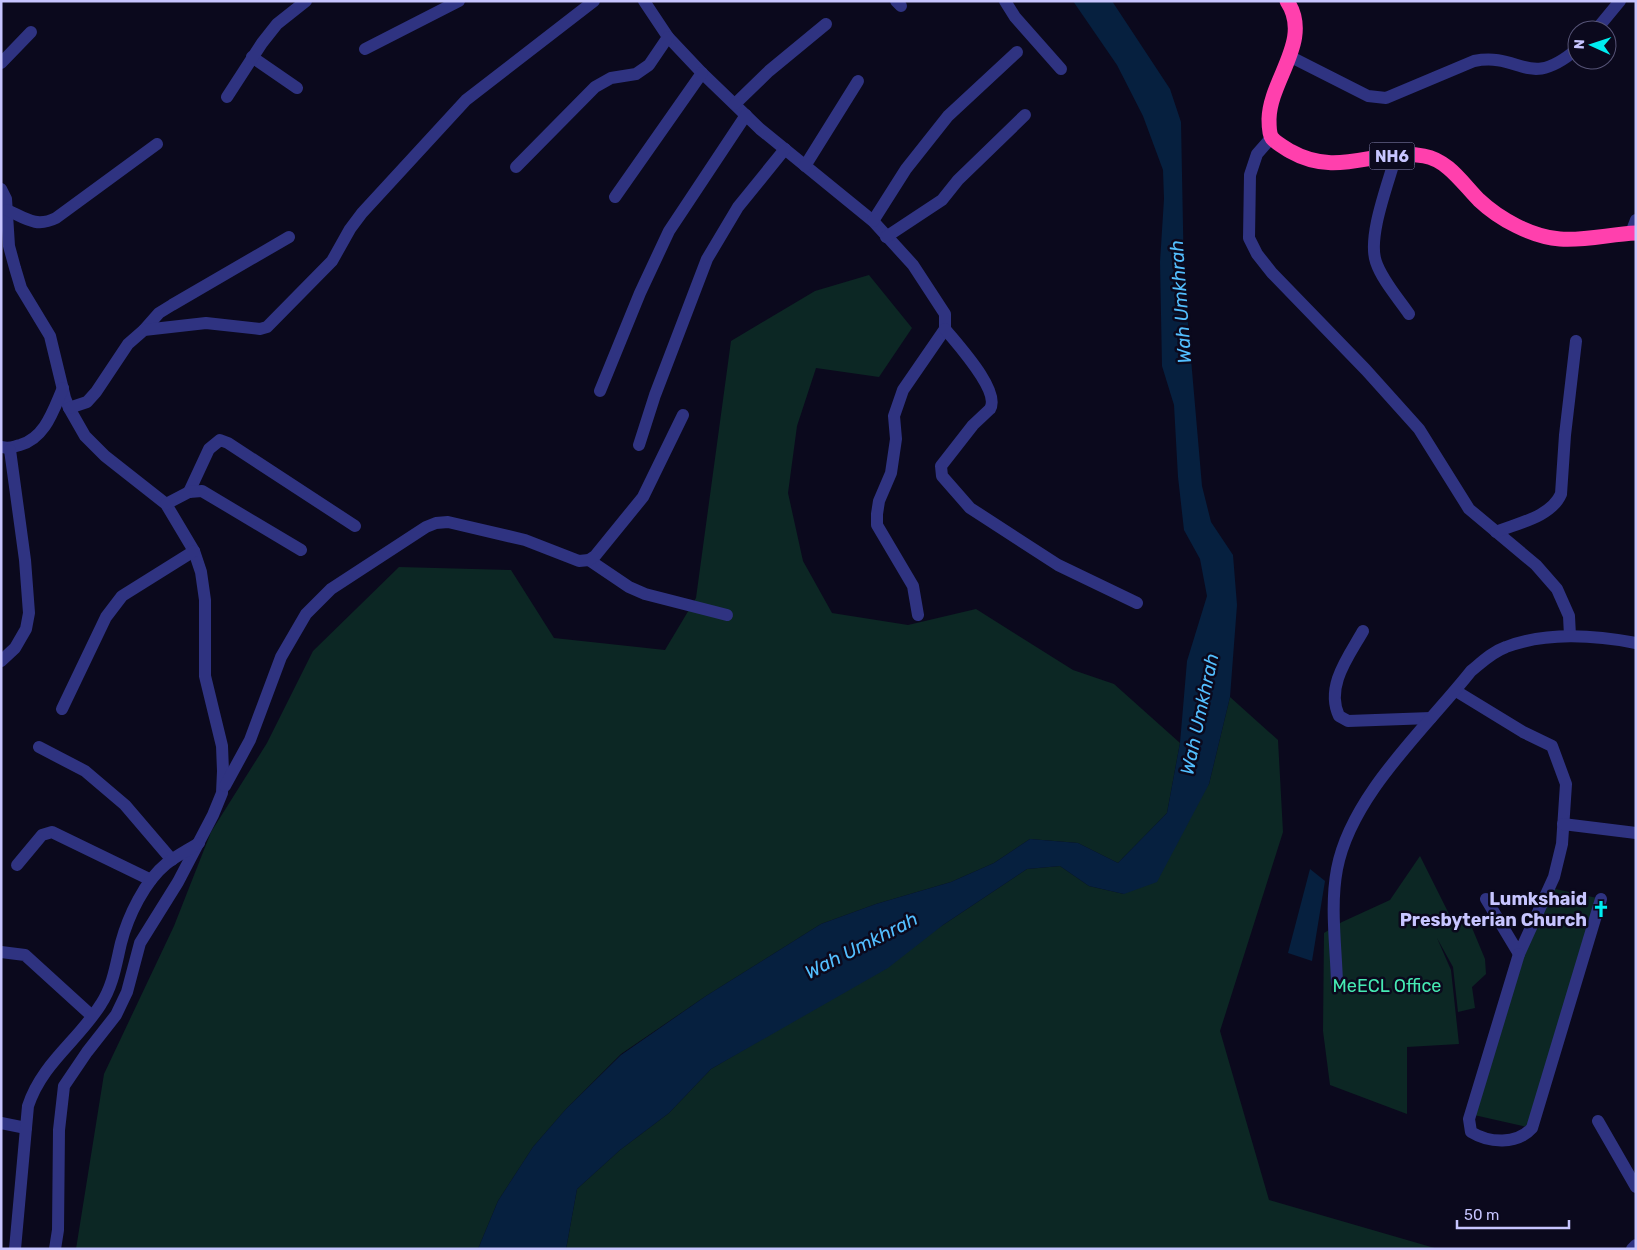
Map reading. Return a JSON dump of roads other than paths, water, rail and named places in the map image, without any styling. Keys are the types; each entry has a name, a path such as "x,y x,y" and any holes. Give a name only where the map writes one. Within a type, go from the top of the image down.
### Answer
{"highway":[{"path":"1272,137 1269,122 1272,93 1296,38 1293,6"},
{"name":"NH6","path":"1272,137 1298,156 1317,163 1337,164 1396,155 1425,156 1439,161 1452,171 1481,202 1519,226 1540,235 1560,239 1580,239 1634,229"}],"street":[{"path":"227,98 252,58 278,24 306,1"},
{"path":"365,49 459,1"},
{"path":"144,330 154,327 206,323 260,329 273,323 332,261 350,229 362,213 454,111 594,1"},
{"path":"644,1 668,37 702,73 785,149 873,221 913,264 945,314 945,329 903,390 894,416 896,438 892,473 879,501 877,514 876,526 913,586 918,615"},
{"path":"1006,1 1015,17 1061,69"},
{"path":"1604,20 1620,1"},
{"path":"735,104 769,71 826,24"},
{"path":"1,62 31,32"},
{"path":"516,167 595,87 611,78 628,76 643,70 649,65 668,37"},
{"path":"873,221 906,169 948,116 1018,52"},
{"path":"1289,56 1368,96 1386,98 1474,61 1489,58 1533,70 1549,68 1567,58"},
{"path":"252,58 297,88"},
{"path":"615,197 702,73"},
{"path":"805,166 858,81"},
{"path":"600,391 640,293 669,231 746,115"},
{"path":"886,237 942,200 958,180 1025,115"},
{"path":"1272,137 1257,154 1250,175 1250,238 1257,254 1419,429 1469,509 1536,565 1556,589 1569,616 1570,636"},
{"path":"7,210 36,223 46,223 56,218 157,144"},
{"path":"639,445 655,395 707,259 738,207 785,149"},
{"path":"1396,155 1377,225 1374,250 1380,271 1409,314"},
{"path":"1,188 7,210 9,246 14,268 22,288 50,336 62,388 70,408 86,436 166,504 194,551 201,572 205,600 206,676 222,746 222,793"},
{"path":"70,408 87,402 96,392 128,344 159,313 289,237"},
{"path":"945,329 981,375 992,394 993,401 990,409 950,453 941,466 942,476 970,508 1058,565 1137,603"},
{"path":"1496,532 1547,511 1557,502 1561,494 1576,341"},
{"path":"1,661 15,648 26,629 29,613 25,560 6,448 33,441 47,424 62,388"},
{"path":"56,1249 59,1130 64,1086 87,1052 116,1015 127,992 140,943 200,842 222,793 250,740 281,657 306,614 331,589 426,526 436,522 448,522 525,540 579,560 589,560 595,556 643,496 683,414"},
{"path":"189,492 209,449 220,440 228,443 355,526"},
{"path":"166,504 189,492 202,491 301,550"},
{"path":"62,709 106,617 122,596 194,551"},
{"path":"589,560 629,587 645,594 727,615"},
{"path":"1363,631 1338,676 1335,700 1339,716 1348,721 1431,718"},
{"path":"1337,983 1334,909 1337,868 1353,822 1389,770 1471,671 1486,658 1504,647 1522,642 1570,636 1636,642"},
{"path":"1456,690 1508,723 1552,746 1566,784 1559,862 1519,954 1470,1119 1471,1132 1480,1137 1499,1140 1520,1139 1532,1128 1601,899"},
{"path":"39,747 85,771 125,805 172,860"},
{"path":"1563,824 1636,833"},
{"path":"17,865 42,836 52,832 151,880"},
{"path":"15,1249 28,1106 38,1082 92,1016 108,992 123,936 151,880 172,860 200,842"},
{"path":"1486,899 1519,954"},
{"path":"1,952 25,955 92,1016"},
{"path":"1598,1121 1636,1187"},
{"path":"1,1123 26,1128"},
{"path":"1632,1249 1636,1245"}],"water":[{"name":"Wah Umkhrah","path":"1073,1 1112,1 1170,89 1181,122 1184,278 1202,486 1211,522 1233,555 1237,605 1230,697 1209,784 1157,882 1124,894 1089,886 1060,866 1027,869 943,925 888,968 711,1069 669,1113 620,1150 577,1189 566,1249 478,1249 498,1201 533,1147 566,1109 621,1055 706,996 821,924 876,904 951,882 994,863 1030,839 1078,843 1118,863 1167,813 1180,743 1187,661 1207,596 1200,559 1184,530 1178,477 1174,405 1162,366 1160,262 1164,199 1163,170 1143,116 1117,65"},
{"path":"1310,869 1325,881 1312,961 1288,953"}],"place":[{"name":"Lumkshaid Presbyterian Church","path":"1601,909"}],"park label":[{"name":"MeECL Office","path":"1387,986"}]}
